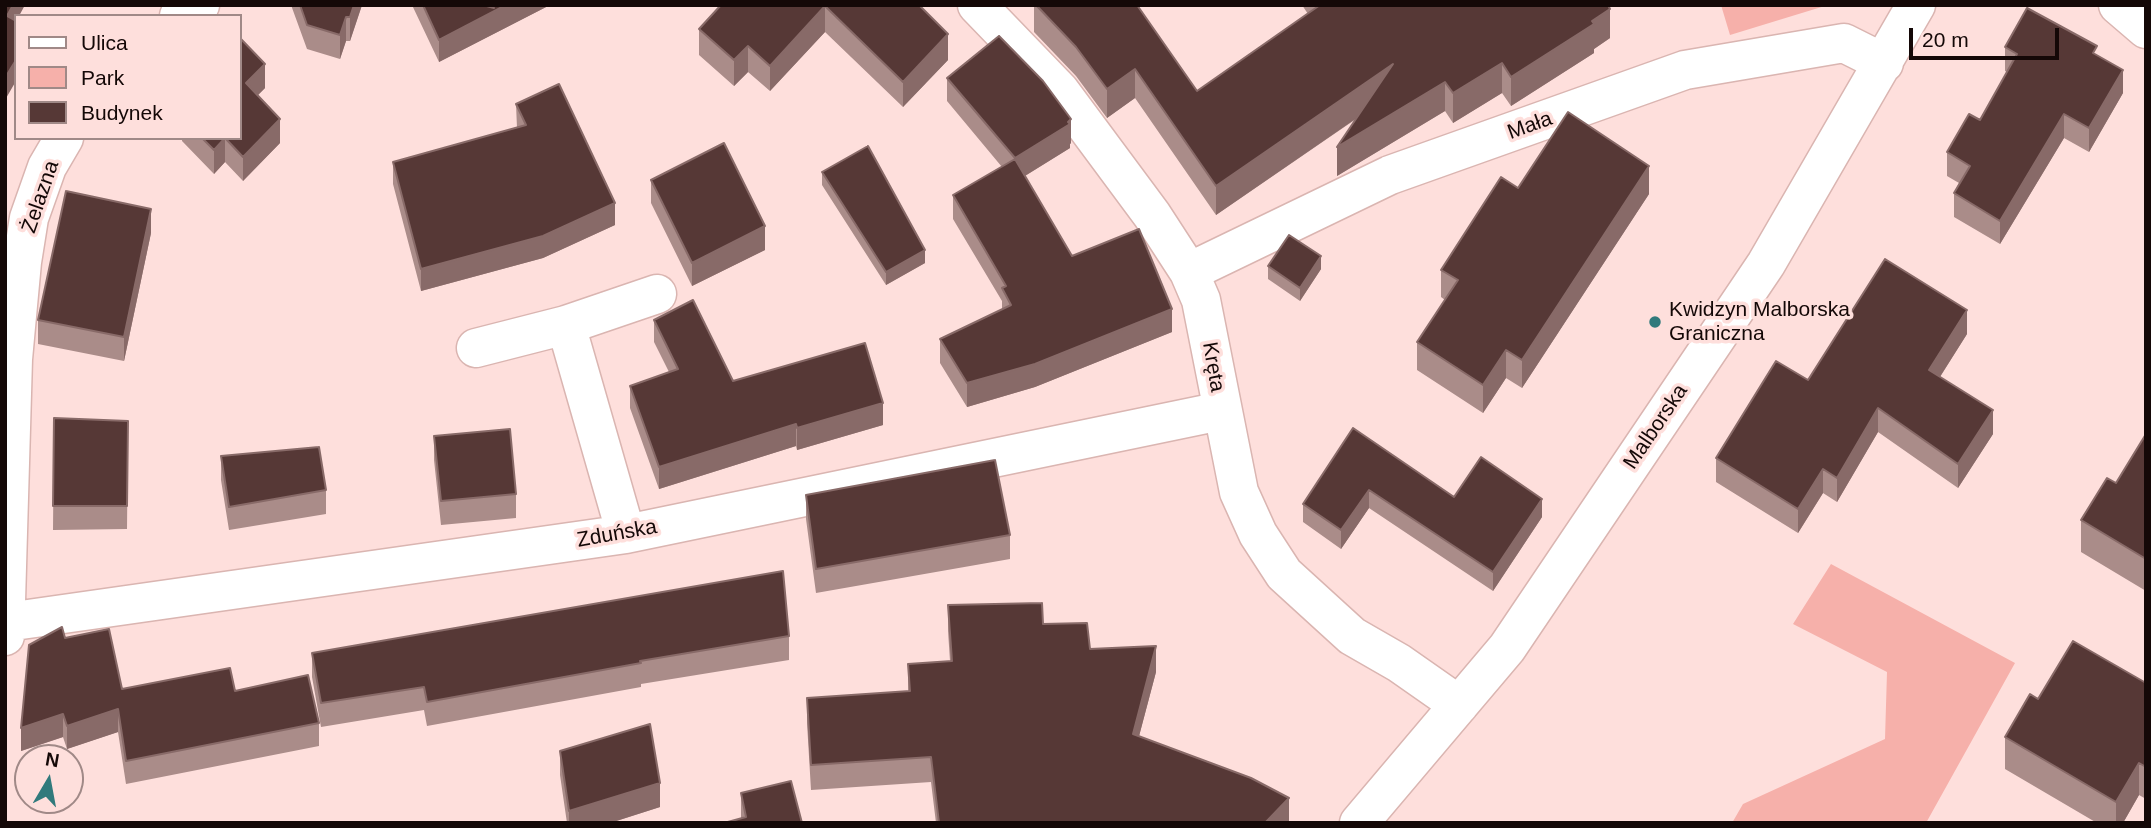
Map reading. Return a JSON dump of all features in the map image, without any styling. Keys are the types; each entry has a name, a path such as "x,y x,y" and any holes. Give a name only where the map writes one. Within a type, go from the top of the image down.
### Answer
{"street":[{"path":"183,14 201,5"},
{"name":"Kręta","path":"976,5 1060,91 1152,215 1189,272 1201,300 1239,492 1258,534 1284,574 1352,636 1399,663 1460,705"},
{"name":"Malborska","path":"1359,823 1507,648 1766,264 1916,5"},
{"path":"2118,5 2146,29"},
{"name":"Mała","path":"1189,272 1390,175 1685,70 1844,43 1884,63"},
{"name":"Żelazna","path":"6,629 13,359 22,262 29,218 47,167 63,140"},
{"path":"476,348 566,325 657,293"},
{"path":"566,325 626,534"},
{"name":"Zduńska","path":"6,629 626,534 1221,411"}],"green space":[{"path":"1721,5 1828,5 1730,35"},
{"path":"1831,564 2015,663 1926,823 1732,823 1743,804 1885,739 1887,672 1793,624"}],"building":[{"path":"5,5 13,5 7,16 14,20 14,63 5,78"},
{"path":"300,5 354,5 350,17 346,17 340,35 307,25"},
{"path":"423,5 483,5 494,8 492,5 506,5 439,40"},
{"path":"721,5 919,5 948,34 903,82 825,6 770,66 748,46 734,60 699,29"},
{"path":"1036,5 1137,5 1197,91 1320,5 1608,5 1610,9 1592,21 1594,24 1511,77 1502,63 1453,93 1445,82 1337,147 1393,64 1216,186 1135,69 1107,89 1076,47"},
{"path":"2027,8 2097,46 2093,53 2123,70 2089,128 2064,114 2000,221 1954,193 1970,166 1947,152 1969,114 1980,120 2017,54 2005,47"},
{"path":"999,36 1043,81 1071,119 1068,122 1070,124 1015,158 947,78"},
{"path":"242,40 265,64 246,83 280,119 243,157 227,140 242,140"},
{"path":"559,84 615,203 543,236 421,269 393,162 526,125 516,104"},
{"path":"1568,112 1649,166 1522,360 1506,350 1483,385 1417,342 1458,280 1441,270 1501,177 1518,188"},
{"path":"204,140 223,140 214,150"},
{"path":"724,143 765,226 692,263 651,180"},
{"path":"868,146 925,250 886,272 822,172"},
{"path":"1015,159 1072,256 1139,229 1172,309 1035,364 967,383 940,339 1011,305 1002,288 1006,286 953,195"},
{"path":"66,191 151,209 124,337 38,320"},
{"path":"1289,235 1321,256 1300,288 1268,266"},
{"path":"1885,259 1967,310 1929,370 1993,410 1958,464 1878,408 1837,478 1823,469 1798,509 1716,458 1776,361 1808,380"},
{"path":"693,300 733,381 865,343 883,403 797,428 796,424 659,467 630,386 678,369 654,320"},
{"path":"54,418 128,421 127,506 53,506"},
{"path":"1353,428 1454,497 1481,457 1542,499 1493,572 1369,490 1341,530 1303,504"},
{"path":"510,429 516,494 441,501 434,436"},
{"path":"2146,434 2146,559 2081,520 2107,478 2116,483"},
{"path":"319,447 326,490 229,507 221,456"},
{"path":"995,460 1010,535 816,569 806,495"},
{"path":"783,571 789,636 640,661 641,663 427,702 424,687 321,703 312,653"},
{"path":"1042,603 1043,624 1087,623 1090,649 1156,646 1133,734 1251,778 1289,798 1265,823 939,823 931,757 811,765 807,698 910,691 908,664 952,661 948,605"},
{"path":"62,627 65,638 109,629 122,689 230,668 235,691 308,675 319,723 126,761 118,709 67,726 63,714 21,728 29,645"},
{"path":"2073,641 2146,683 2146,767 2139,763 2116,802 2005,737 2030,694 2038,699"},
{"path":"650,724 660,783 569,811 560,751"},
{"path":"791,781 802,823 724,823 746,817 741,793"}],"place":[{"name":"Kwidzyn Malborska Graniczna","path":"1655,322"}]}
